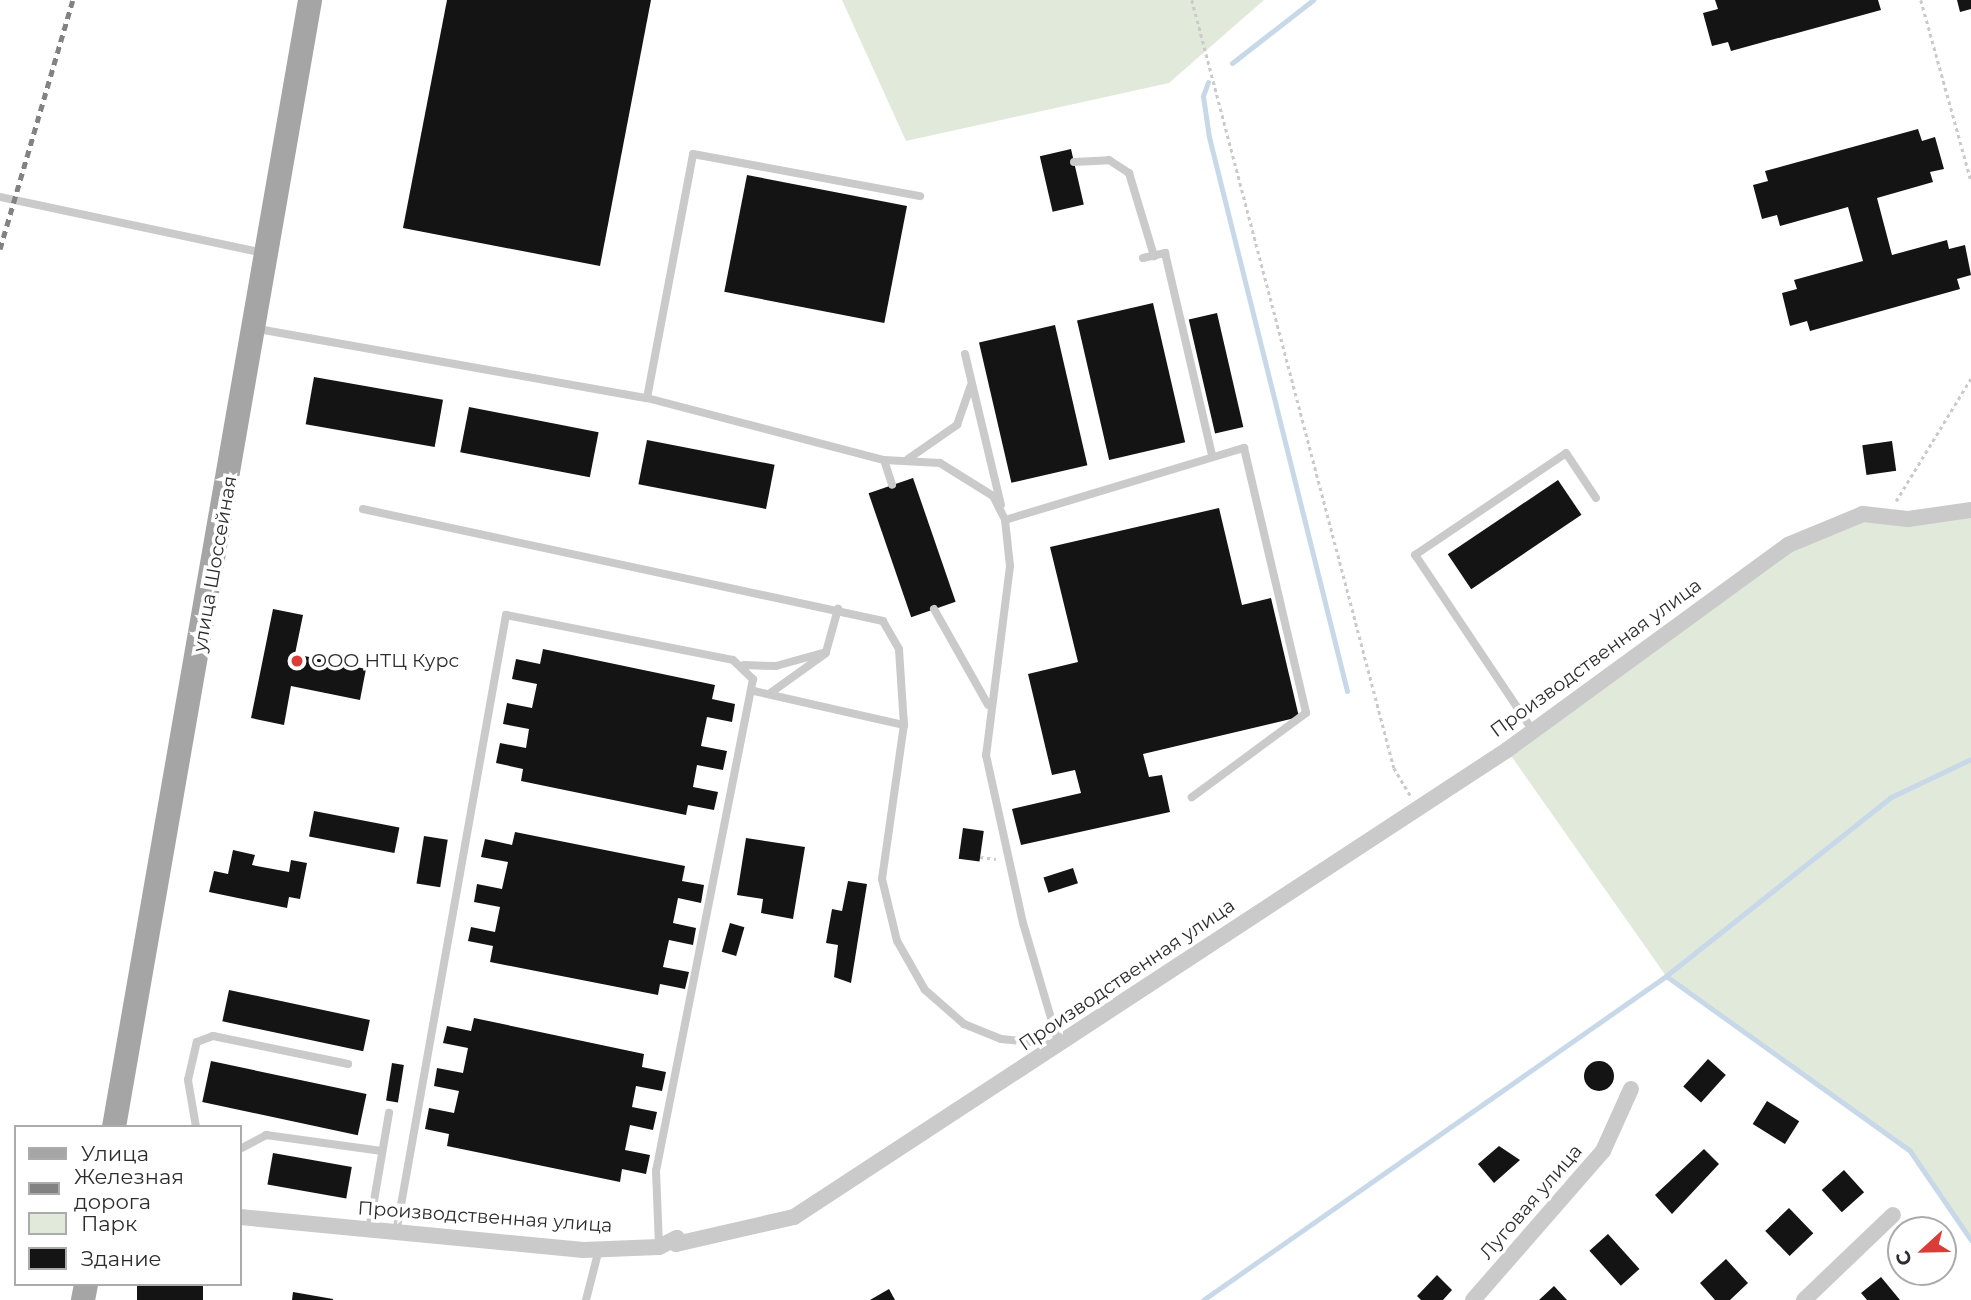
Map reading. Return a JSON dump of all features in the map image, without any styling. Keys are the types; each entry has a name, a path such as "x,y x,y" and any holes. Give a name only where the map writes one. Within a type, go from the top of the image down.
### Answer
{"main road":[{"name":"улица Шоссейная","path":"114,1125 258,329 310,0"}],"street":[{"name":"Производственная улица","path":"242,1217 599,1249 659,1247 794,1217 1533,731 1788,545 1863,514 1886,518 1971,509"},
{"name":"Луговая улица","path":"1473,1300 1603,1152 1630,1089"},
{"path":"1804,1300 1893,1215"}],"lane":[{"path":"647,398 694,154 920,196"},
{"path":"1074,162 1109,160 1129,173 1154,256"},
{"path":"0,197 270,254"},
{"path":"1143,258 1165,253 1212,455"},
{"path":"258,329 647,398 884,460 905,460 954,468 1001,505"},
{"path":"363,509 880,619 895,637 904,725 882,887 907,961 933,1000 974,1029 1059,1045 1009,862 987,766 988,705 1010,566 1005,520 965,355"},
{"path":"905,460 957,425 972,380"},
{"path":"1005,520 1212,455 1244,448 1306,711 1192,797"},
{"path":"1533,731 1415,555 1566,453 1596,498"},
{"path":"884,460 892,485"},
{"path":"769,694 828,650 838,609"},
{"path":"934,609 988,705"},
{"path":"396,1233 506,615 744,665 781,665 828,650"},
{"path":"659,1247 656,1171 754,691 744,665"},
{"path":"754,691 904,725"},
{"path":"196,1125 188,1080 197,1042 205,1039 348,1064"},
{"path":"369,1230 389,1113"},
{"path":"242,1148 266,1135 382,1151"},
{"path":"586,1300 599,1249"}],"path":[{"path":"1192,0 1395,768 1417,807"},
{"path":"1921,0 1971,180"},
{"path":"1886,518 1971,378"},
{"path":"980,857 1009,862"}],"green space":[{"path":"842,0 1264,0 1169,83 906,141"},
{"path":"1971,510 1971,1240 1910,1151 1666,976 1507,750 1830,524"}],"building":[{"path":"447,0 651,0 600,266 403,228"},
{"path":"1715,0 1878,0 1881,10 1731,51 1728,42 1712,46 1703,13 1718,9"},
{"path":"1957,0 1971,0 1971,9 1960,12"},
{"path":"1918,129 1922,141 1935,137 1944,169 1930,172 1933,182 1877,198 1892,255 1947,240 1949,249 1965,245 1971,275 1957,279 1960,289 1810,331 1807,321 1790,326 1782,293 1797,289 1794,280 1863,261 1848,207 1780,226 1777,215 1762,219 1753,185 1768,181 1765,171"},
{"path":"1071,149 1084,205 1053,212 1040,156"},
{"path":"747,175 907,206 884,323 724,292"},
{"path":"1153,303 1185,442 1109,460 1077,321"},
{"path":"1217,313 1243,427 1215,434 1189,320"},
{"path":"1055,325 1087,465 1011,483 979,343"},
{"path":"314,377 443,400 435,447 306,424"},
{"path":"469,407 599,432 590,477 460,452"},
{"path":"647,440 775,465 766,509 638,484"},
{"path":"1892,441 1896,471 1866,475 1862,445"},
{"path":"913,478 956,602 911,617 869,493"},
{"path":"1558,480 1581,515 1471,589 1448,554"},
{"path":"1219,508 1242,605 1271,598 1299,717 1143,754 1149,777 1162,775 1170,812 1021,845 1012,809 1081,793 1075,770 1052,775 1028,674 1078,662 1050,547"},
{"name":"ООО НТЦ Курс","path":"273,609 303,615 295,654 366,669 360,700 291,686 284,725 251,718"},
{"path":"543,649 715,685 712,699 735,704 732,722 707,717 701,746 727,751 723,770 697,765 693,787 718,792 714,810 688,805 686,815 521,781 523,769 496,763 500,743 526,748 529,729 503,724 507,703 532,708 537,684 512,679 516,659 540,664"},
{"path":"314,811 399,828 394,853 309,837"},
{"path":"963,828 984,831 979,862 959,859"},
{"path":"515,832 685,866 682,881 704,885 701,903 678,898 673,923 696,928 693,945 669,940 663,967 689,972 685,989 660,984 658,995 490,962 493,946 468,941 471,927 495,932 500,907 474,902 477,884 502,889 508,862 481,857 485,839 512,845"},
{"path":"424,836 448,840 440,887 416,883"},
{"path":"746,838 805,847 793,919 761,913 763,899 737,895"},
{"path":"233,850 255,855 252,865 289,872 291,860 307,863 300,899 289,897 287,908 209,892 214,871 228,874"},
{"path":"1073,868 1078,883 1048,893 1044,878"},
{"path":"848,881 867,884 851,983 834,977 838,945 826,943 832,909 842,911"},
{"path":"730,923 744,927 736,956 722,952"},
{"path":"229,990 370,1020 363,1051 222,1021"},
{"path":"474,1018 644,1054 642,1067 666,1072 662,1091 636,1086 632,1107 657,1112 653,1130 630,1125 625,1150 650,1155 646,1174 622,1169 620,1182 447,1146 449,1134 425,1129 429,1108 454,1113 459,1091 434,1086 437,1068 463,1073 468,1048 443,1043 447,1026 471,1031"},
{"path":"1708,1059 1726,1075 1701,1103 1683,1086"},
{"path":"211,1061 367,1094 358,1135 202,1102"},
{"path":"1599,1061 1609,1066 1614,1076 1609,1086 1599,1091 1589,1086 1584,1076 1589,1066"},
{"path":"392,1063 404,1065 398,1102 386,1101"},
{"path":"1767,1101 1799,1121 1785,1144 1753,1124"},
{"path":"1499,1146 1520,1160 1494,1183 1478,1164"},
{"path":"1704,1149 1719,1164 1672,1214 1655,1195"},
{"path":"273,1153 352,1167 346,1198 267,1185"},
{"path":"1844,1170 1864,1192 1842,1212 1822,1190"},
{"path":"1789,1208 1813,1233 1790,1256 1765,1231"},
{"path":"1608,1234 1639,1269 1621,1286 1589,1251"},
{"path":"1726,1259 1748,1283 1730,1300 1715,1300 1700,1283"},
{"path":"1437,1275 1452,1290 1443,1300 1421,1300 1417,1296"},
{"path":"1881,1277 1900,1300 1867,1300 1861,1293"},
{"path":"137,1286 203,1286 203,1300 137,1300"},
{"path":"1554,1286 1567,1300 1539,1300"},
{"path":"889,1289 895,1300 870,1300"},
{"path":"293,1292 333,1299 333,1300 292,1300"}],"waterway":[{"path":"1232,63 1313,0"},
{"path":"1208,82 1203,96 1209,137 1347,691"},
{"path":"1971,759 1891,797 1666,976 1910,1151 1971,1240"},
{"path":"1203,1300 1666,976"}],"railway":[{"path":"0,249 73,0"}],"place":[{"name":"ООО НТЦ Курс","path":"297,661"}]}
